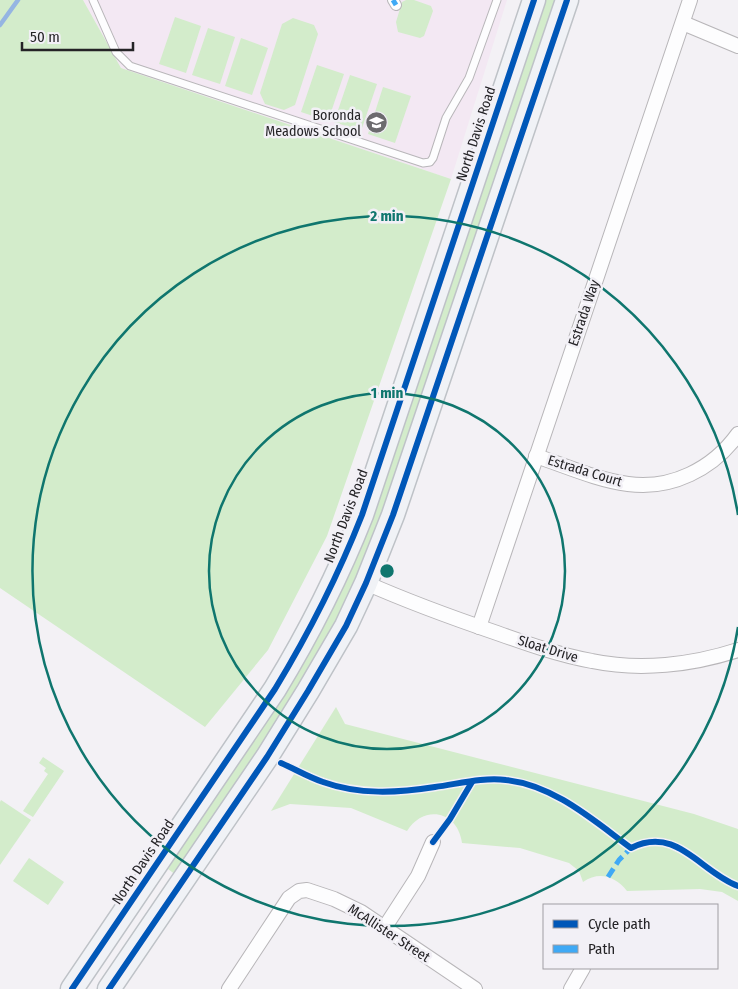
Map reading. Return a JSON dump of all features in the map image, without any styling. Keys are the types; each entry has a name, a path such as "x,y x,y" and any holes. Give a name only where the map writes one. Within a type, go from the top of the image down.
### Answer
{"highway":[{"name":"North Davis Road","path":"72,989 275,689 304,640 331,587 362,515 534,0"},
{"path":"109,989 267,756 346,626 366,583 393,515 567,0"}],"street":[{"name":"Estrada Way","path":"479,627 690,0"},
{"path":"683,23 738,46"},
{"name":"Estrada Court","path":"536,456 610,480 630,484 652,485 675,480 701,469 720,455 738,434"},
{"name":"Sloat Drive","path":"366,583 435,612 560,654 594,662 641,666 677,664 717,657 738,650"},
{"path":"385,927 418,876 433,842"},
{"name":"McAllister Street","path":"229,989 289,898 299,891 312,891 361,912 475,989"},
{"path":"571,989 582,969"}],"lane":[{"path":"93,0 116,52 130,66 423,163 430,162 433,158 446,118 469,78 497,0"}],"shaded area":[{"name":"Boronda Meadows School","path":"83,0 507,0 451,179 121,68"}],"green space":[{"path":"0,0 83,0 121,68 451,179 327,536 268,650 205,727 0,588"},
{"path":"414,0 431,6 433,11 424,36 420,38 398,32 396,22 402,2"},
{"path":"545,0 558,0 366,560 315,665 176,875 168,869 319,634"},
{"path":"175,17 201,26 186,73 159,64"},
{"path":"293,18 314,25 318,34 295,105 284,110 265,104 260,93 282,24"},
{"path":"208,28 235,37 220,84 192,75"},
{"path":"241,38 268,48 252,95 225,86"},
{"path":"317,65 344,74 328,121 301,112"},
{"path":"350,75 377,84 361,131 334,122"},
{"path":"383,87 411,96 395,143 368,134"},
{"path":"336,707 345,724 694,814 738,829 738,901 722,892 700,889 627,891 612,879 601,876 583,882 579,871 569,863 520,848 462,843 459,832 454,824 447,818 439,815 431,814 422,817 414,822 407,831 351,808 290,804 271,811"},
{"path":"43,757 64,771 33,817 23,811 48,774 44,771 46,768 39,763"},
{"path":"1,800 31,820 0,865 0,802"},
{"path":"29,858 64,882 48,905 13,881"}],"waterway":[{"path":"0,25 18,0"}],"marked path":[{"path":"393,0 396,5"},
{"path":"608,877 619,860 631,848"}],"cycle path":[{"path":"72,989 275,689 300,647 333,582 362,515 534,0"},
{"path":"109,989 267,757 346,626 366,583 393,515 567,0"},
{"path":"281,763 323,782 364,791 407,791 488,779 524,783 541,789 573,806 631,848 647,842 662,842 675,846 724,879 738,886"},
{"path":"433,842 450,819 472,782"}],"place":[{"name":"Boronda Meadows School","path":"377,123"}]}
